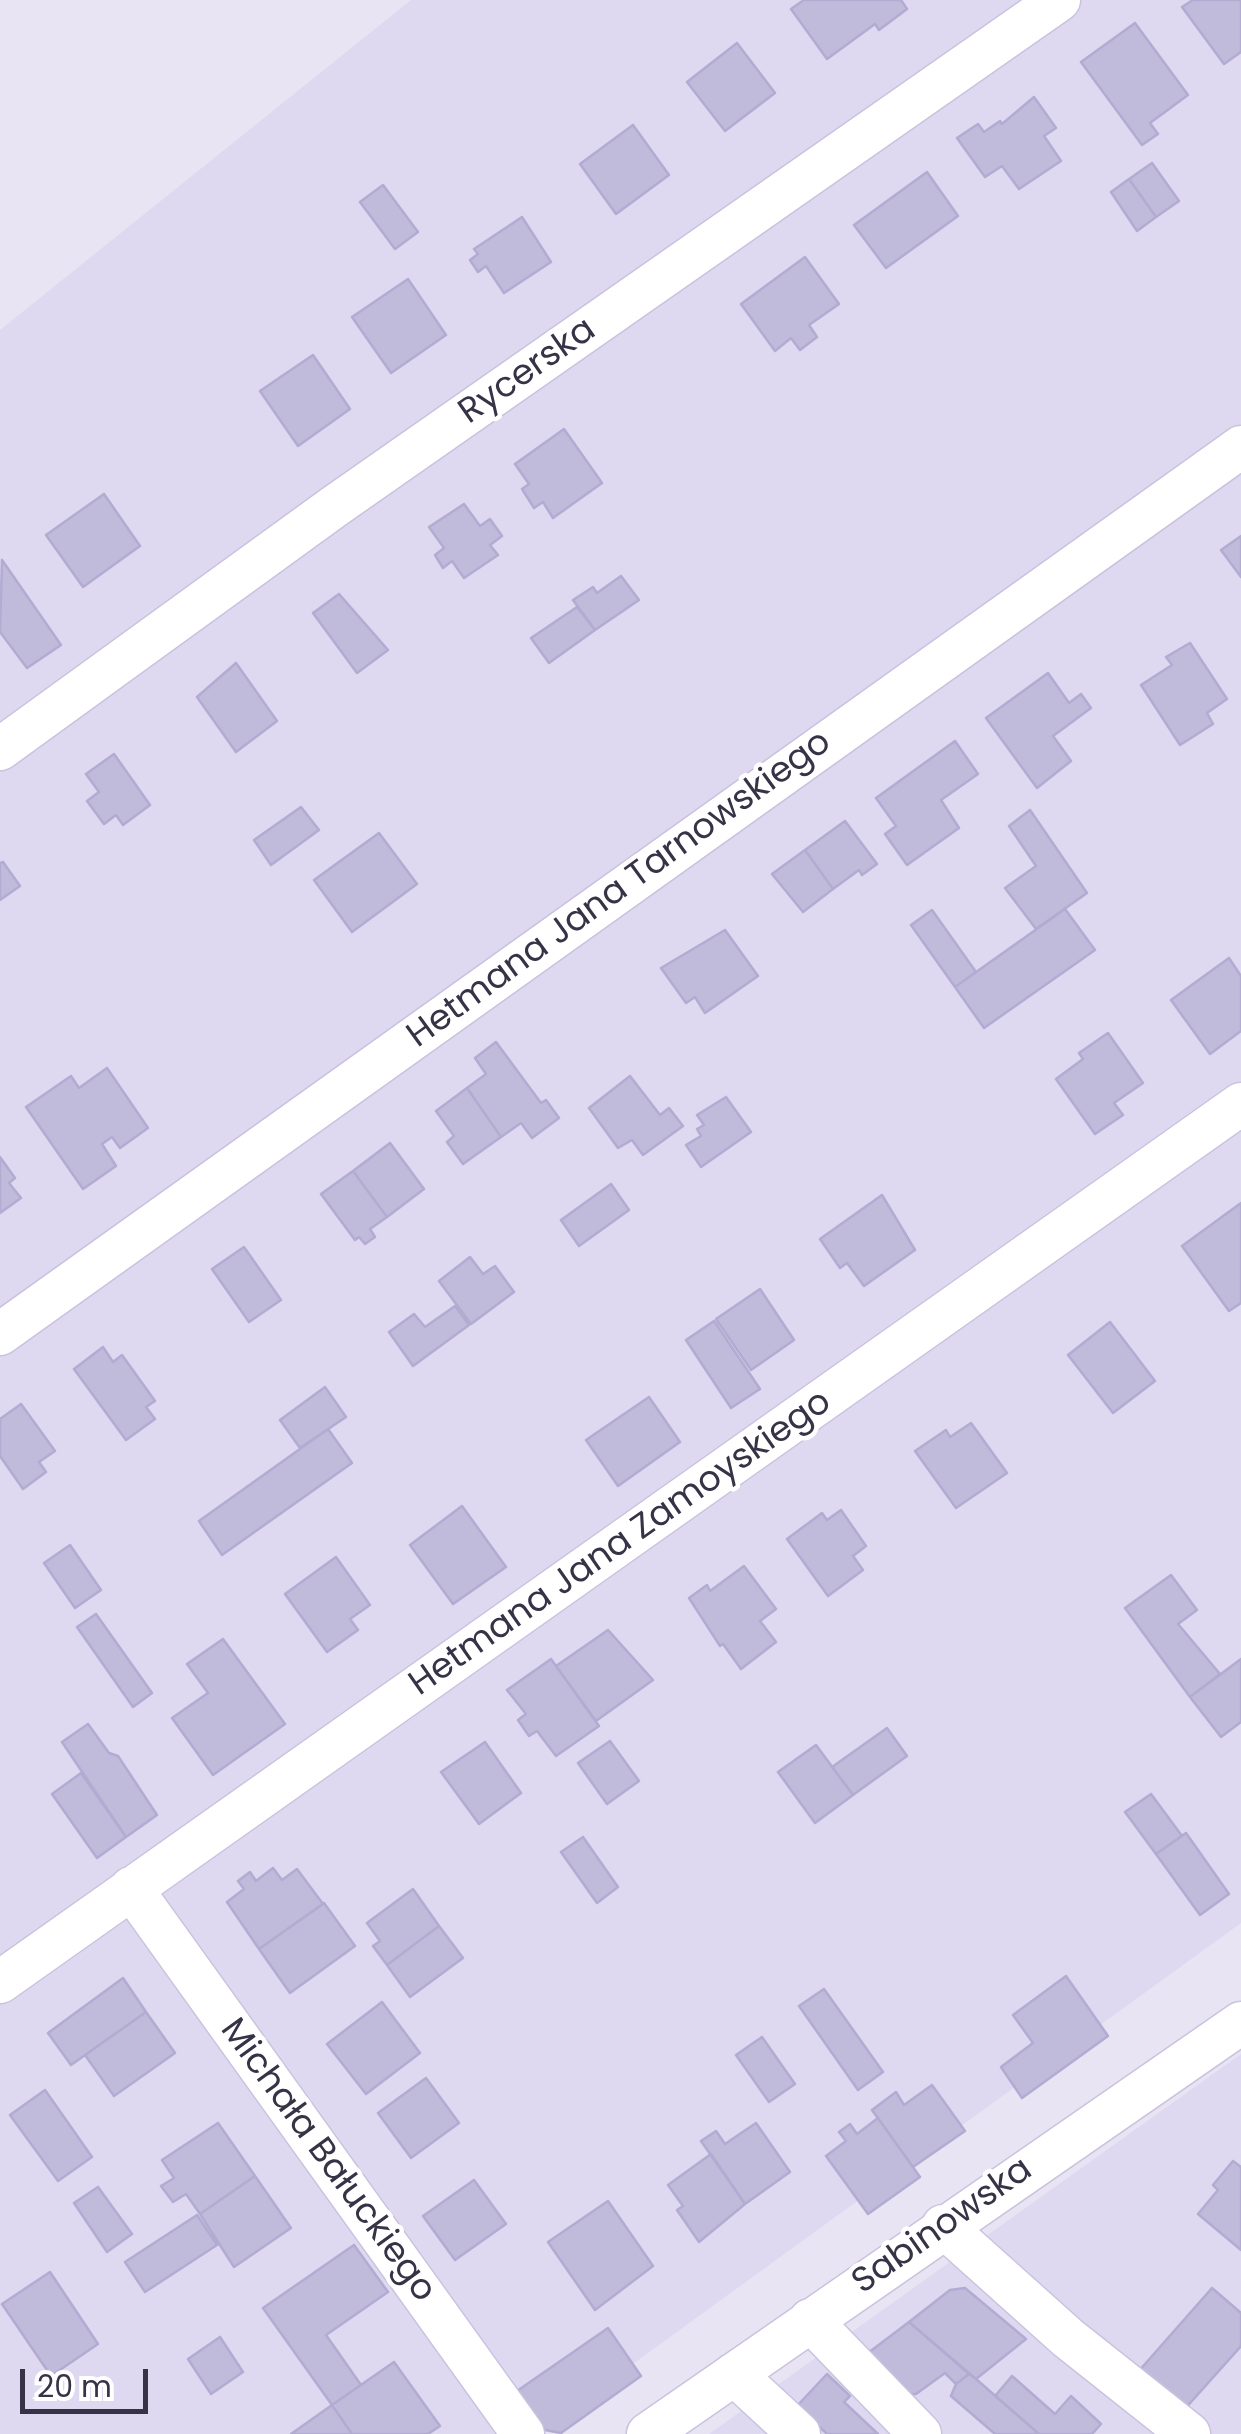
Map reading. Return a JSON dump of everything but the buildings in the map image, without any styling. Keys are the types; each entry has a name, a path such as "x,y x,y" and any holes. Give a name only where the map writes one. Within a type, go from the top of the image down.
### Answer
{"street":[{"name":"Rycerska","path":"0,749 335,506 1059,0"},
{"name":"Hetmana Jana Tarnowskiego","path":"0,1334 1241,447"},
{"name":"Hetmana Jana Zamoyskiego","path":"0,1982 1241,1104"},
{"name":"Michała Bałuckiego","path":"131,1888 523,2434"},
{"name":"Sabinowska","path":"648,2434 1241,2022"},
{"path":"943,2226 1068,2338 1189,2434"},
{"path":"810,2320 920,2434"},
{"path":"734,2374 798,2434"}],"shaded area":[{"path":"411,0 1241,0 1241,1923 536,2434 0,2434 0,330"},
{"path":"1241,2054 1241,2434 709,2434"}]}
